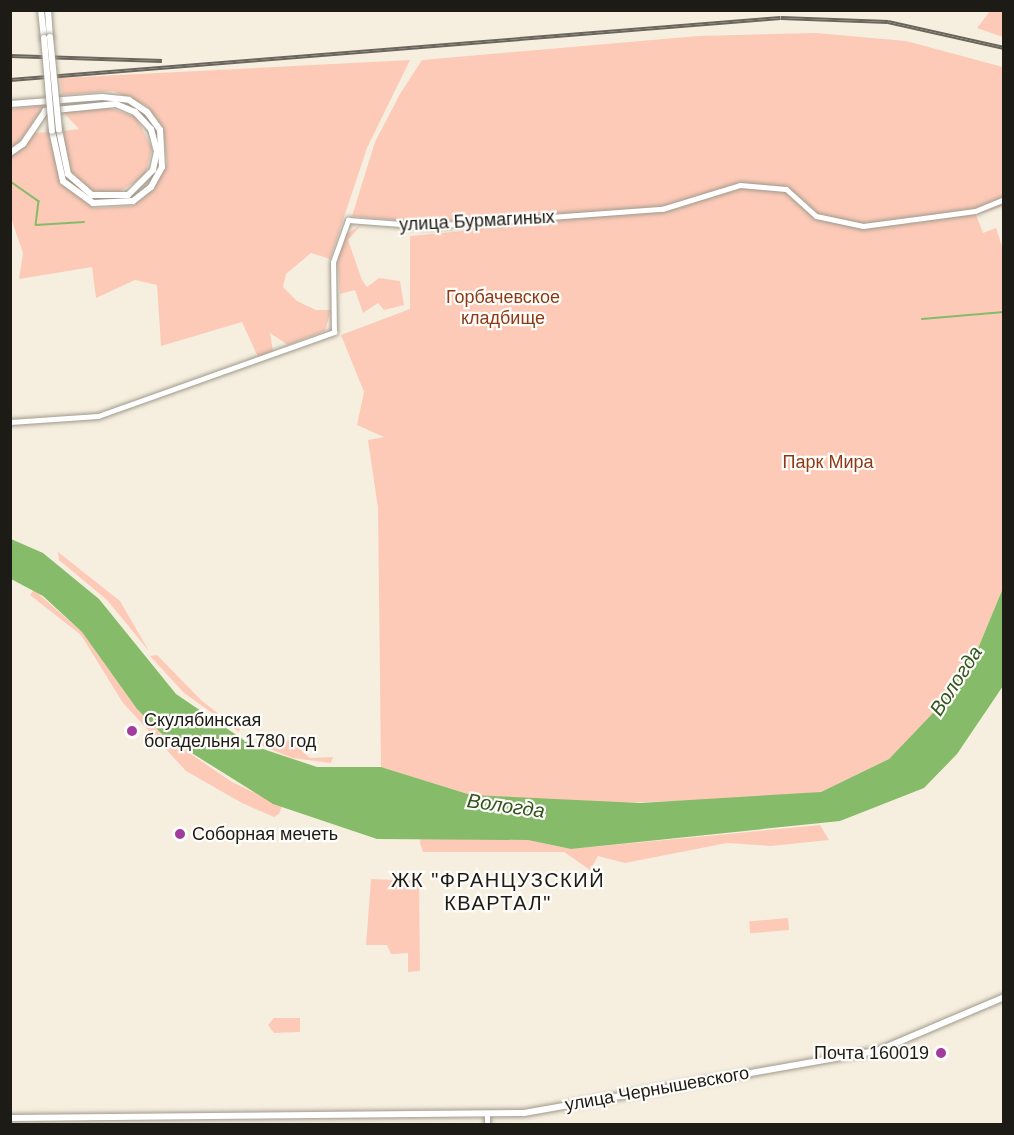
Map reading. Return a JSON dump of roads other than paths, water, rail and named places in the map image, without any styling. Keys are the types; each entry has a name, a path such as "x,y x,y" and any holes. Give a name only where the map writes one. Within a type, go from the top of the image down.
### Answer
{"main road":[{"path":"41,10 47,38"},
{"path":"10,104 102,97 129,100 147,112 160,130 162,167 139,197 120,205 97,204 63,180 55,131 47,38 48,10"},
{"path":"10,153 23,144 45,111 116,105 135,112 151,129 157,151 153,170 129,195 92,195 68,174 55,131"},
{"name":"улица Чернышевского","path":"10,1118 487,1115 877,1051 1004,997"}],"street":[{"name":"улица Бурмагиных","path":"10,422 98,416 334,332 333,262 348,220 428,226 662,209 740,185 786,189 816,216 863,226 975,212 1004,199"},
{"path":"487,1115 487,1125"},
{"path":"175,1117 176,1125"}],"water":[{"name":"Вологда","path":"11,539 43,553 99,599 176,694 251,745 317,767 381,767 471,795 640,803 821,792 889,759 932,714 979,646 1003,588 1003,686 957,754 924,788 840,821 571,849 528,840 377,839 273,804 163,735 137,709 82,632 43,596 11,579"}],"waterway":[{"path":"10,181 39,201 36,225 84,222"},
{"path":"922,319 1004,312"}],"railway":[{"path":"10,80 781,18 888,22 1004,48"},
{"path":"10,56 162,61"}],"place":[{"name":"Скулябинская богадельня 1780 год","path":"132,731"},
{"name":"Соборная мечеть","path":"180,834"},
{"name":"Почта 160019","path":"941,1053"}],"district":[{"name":"ЖК \"ФРАНЦУЗСКИЙ КВАРТАЛ\"","path":"498,892"}],"park label":[{"name":"Горбачевское кладбище","path":"503,308"},
{"name":"Парк Мира","path":"828,462"}]}
